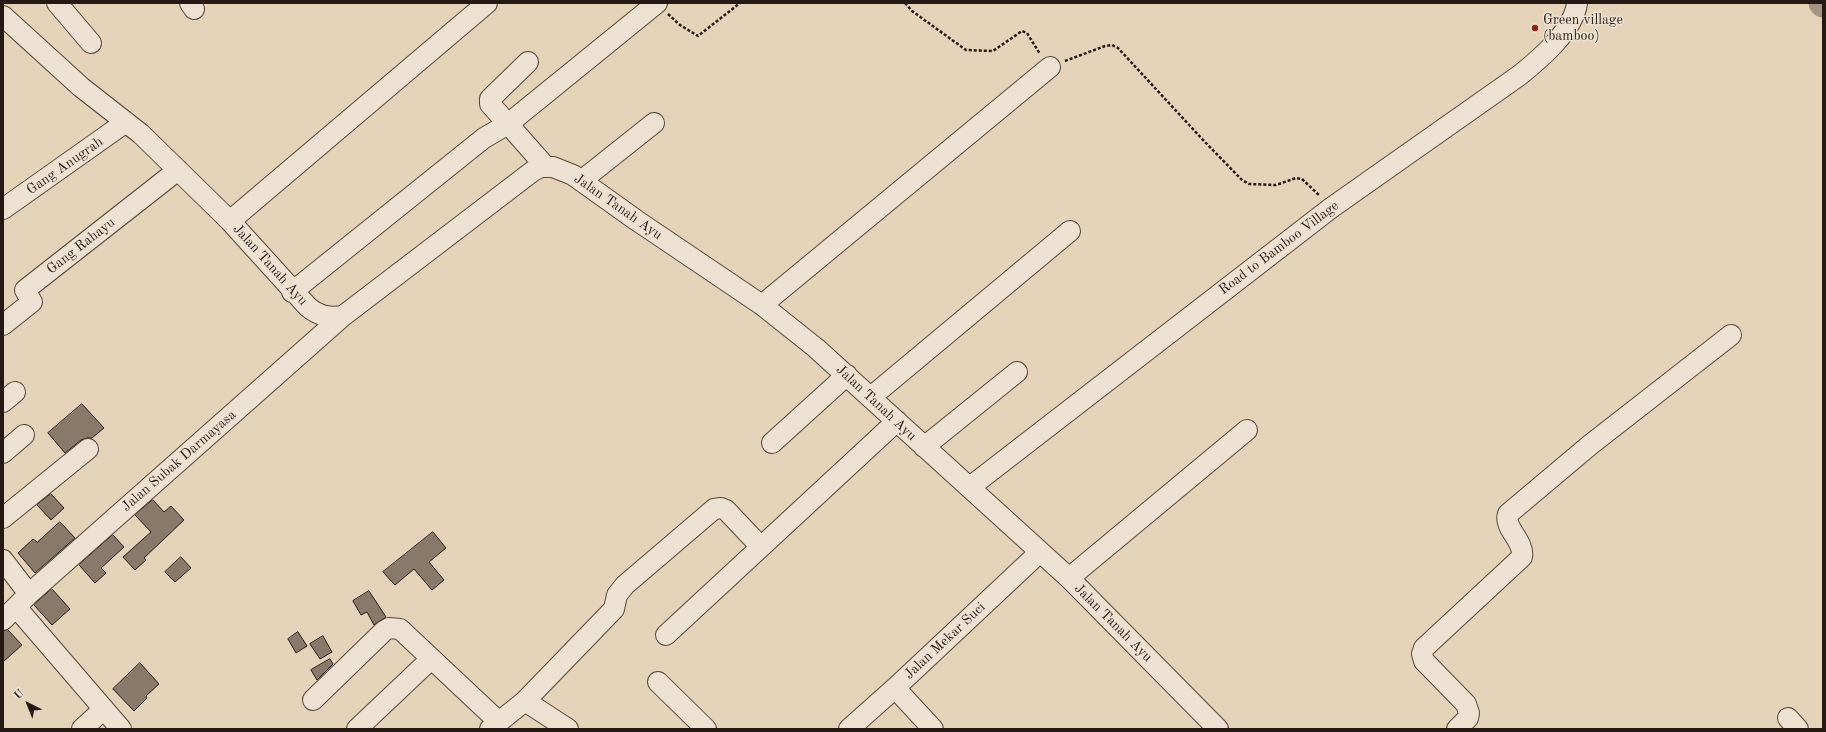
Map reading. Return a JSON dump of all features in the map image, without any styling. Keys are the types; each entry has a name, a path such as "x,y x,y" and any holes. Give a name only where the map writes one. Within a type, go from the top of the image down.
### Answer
{"street":[{"path":"57,3 91,43"},
{"path":"230,221 487,3"},
{"path":"292,292 484,138 508,124 658,3"},
{"name":"Road to Bamboo Village","path":"970,487 1331,208 1520,75 1539,59 1561,36 1576,9 1577,3"},
{"name":"Jalan Tanah Ayu","path":"3,16 44,55 126,122 178,170 230,221 292,292 317,314 328,317 343,316"},
{"path":"343,316 522,178 533,171 546,166 490,104 490,99 528,62"},
{"path":"762,305 1050,67"},
{"name":"Gang Anugrah","path":"3,209 126,122"},
{"path":"582,181 654,122"},
{"name":"Jalan Tanah Ayu","path":"546,166 562,170 582,181 636,220 762,305 816,348 1069,578 1218,729"},
{"name":"Gang Rahayu","path":"3,325 32,302 25,290 178,170"},
{"path":"871,397 1070,231"},
{"name":"Jalan Subak Darmayasa","path":"16,607 343,316"},
{"path":"1457,729 1468,718 1468,709 1466,704 1424,661 1422,651 1522,557 1522,548 1507,522 1508,514 1590,445 1731,335"},
{"path":"924,447 1018,372"},
{"path":"772,443 847,375"},
{"path":"666,635 897,421"},
{"path":"1069,578 1247,430"},
{"path":"3,453 24,435"},
{"path":"3,517 88,449"},
{"path":"313,700 384,631 389,628 400,629 494,725 525,701 614,609 617,595 624,585 714,508 726,510 761,547"},
{"name":"Jalan Mekar Suci","path":"849,729 1040,552"},
{"path":"3,560 16,607 121,729"},
{"path":"357,729 431,659"},
{"path":"658,682 706,729"},
{"path":"895,688 933,729"},
{"path":"525,701 568,729"},
{"path":"82,729 104,709"}],"path":[{"path":"658,3 680,25 698,36 740,3"},
{"path":"905,3 912,11 966,50 993,51 1022,31 1026,31 1037,50 1050,67 1105,46 1112,45 1118,48 1242,180 1249,184 1276,185 1296,178 1302,179 1331,208"}],"building":[{"path":"82,404 104,428 92,438 81,440 65,453 48,433"},
{"path":"51,494 64,508 51,520 37,505"},
{"path":"153,500 164,512 171,506 184,520 144,558 146,560 135,570 123,557 151,532 135,515"},
{"path":"60,522 75,538 35,573 18,553 33,539 37,542"},
{"path":"433,532 446,548 429,562 444,580 432,590 414,569 395,585 383,572"},
{"path":"113,535 124,547 101,568 106,573 95,583 79,565"},
{"path":"181,557 191,568 175,582 165,572"},
{"path":"52,589 70,609 52,625 34,605"},
{"path":"369,591 386,617 374,625 367,612 361,615 353,601"},
{"path":"8,630 22,645 3,662 3,631"},
{"path":"298,632 307,646 296,653 288,639"},
{"path":"323,636 332,652 320,659 310,644"},
{"path":"330,659 333,664 317,680 311,670"},
{"path":"140,663 159,684 146,696 147,698 134,711 113,689"}],"place":[{"name":"Green village (bamboo)","path":"1535,28"}]}
